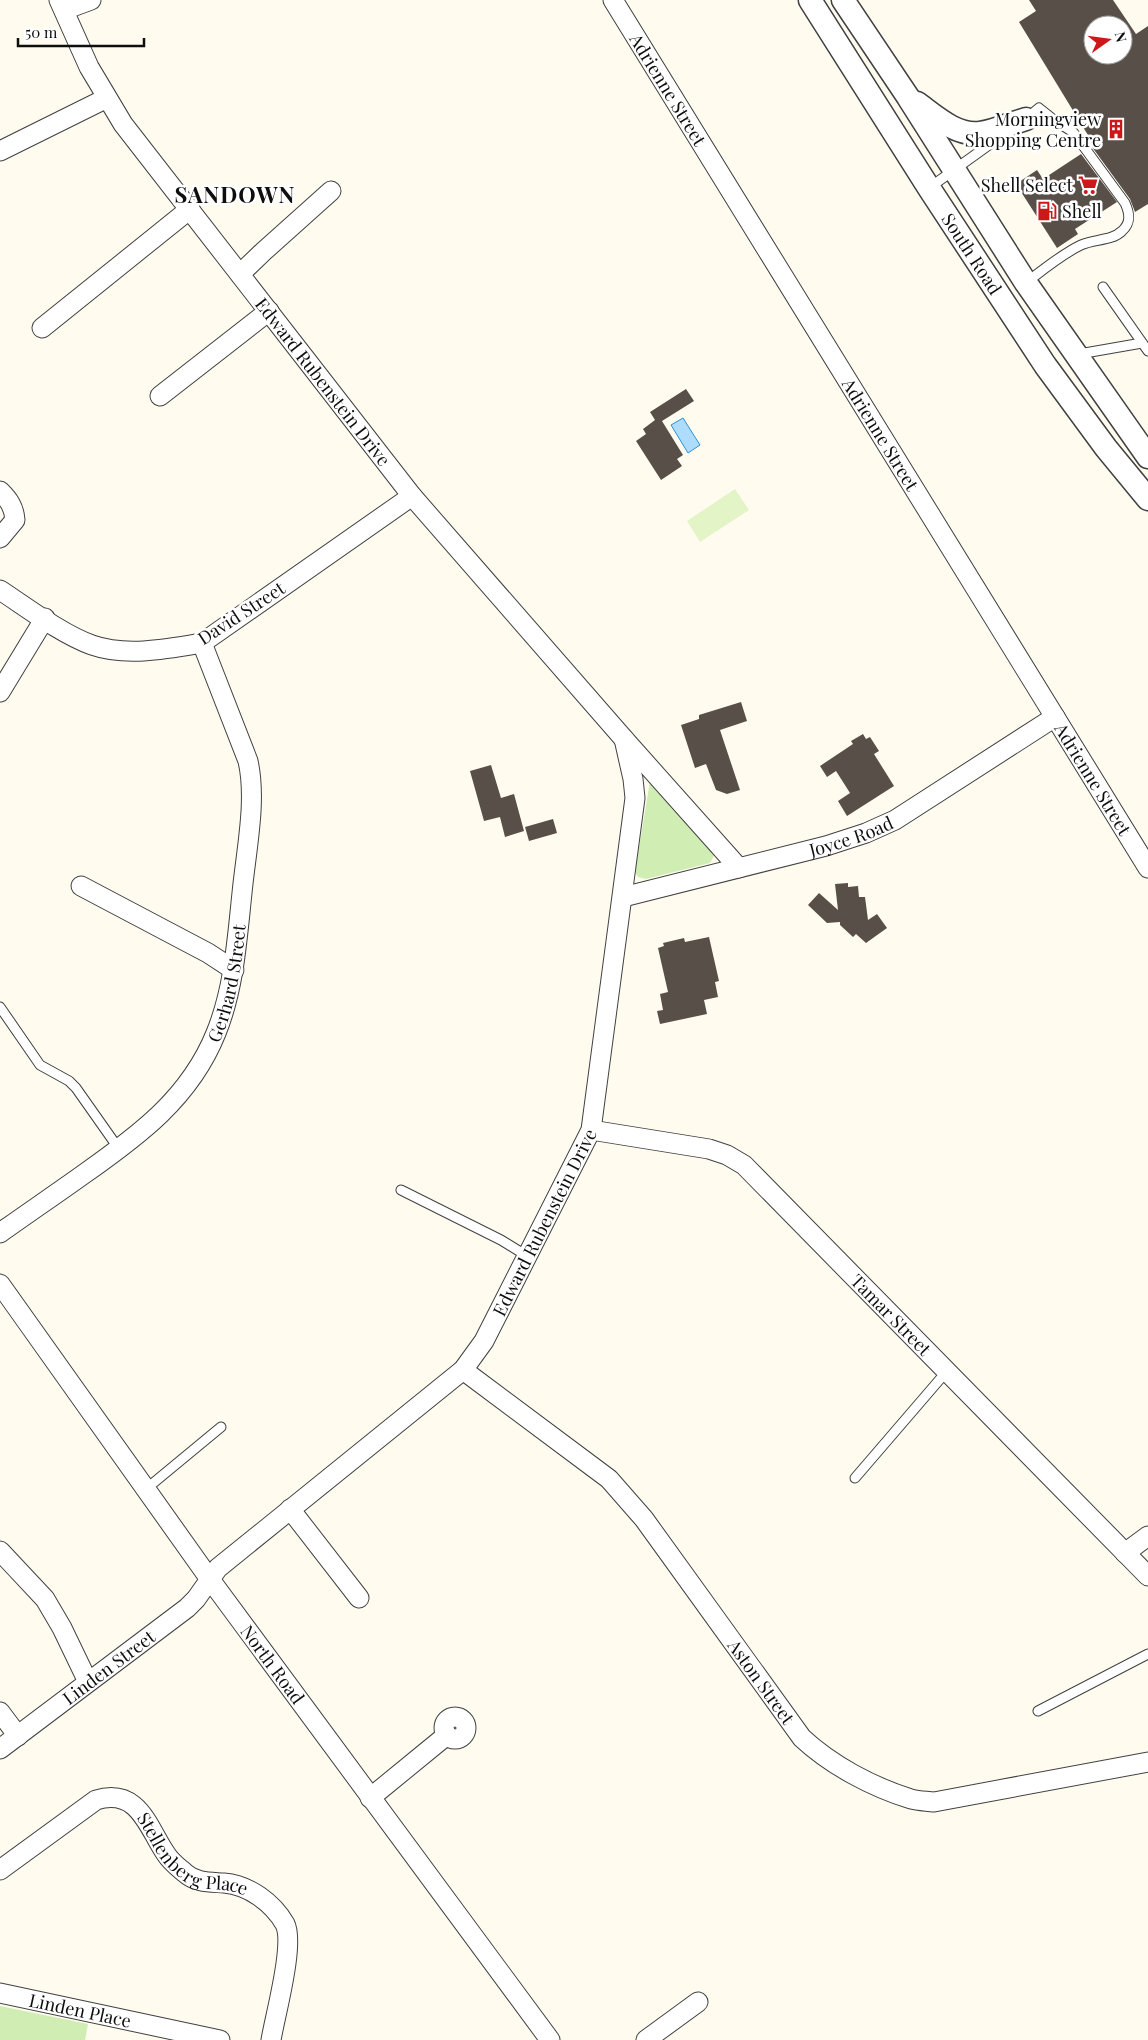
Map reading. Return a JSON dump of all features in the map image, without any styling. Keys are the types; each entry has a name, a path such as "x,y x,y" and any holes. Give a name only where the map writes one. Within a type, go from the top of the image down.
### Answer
{"street":[{"path":"62,5 91,0"},
{"name":"Adrienne Street","path":"613,0 1148,868"},
{"name":"South Road","path":"810,0 1044,365 1106,448 1148,499"},
{"name":"South Road","path":"843,0 908,97 1026,283 1148,458"},
{"name":"Edward Rubenstein Drive","path":"62,5 89,67 123,124 412,496 624,739 740,868"},
{"path":"908,97 952,128 965,132 980,134 1026,119"},
{"path":"0,150 107,98"},
{"path":"240,274 264,250 331,191"},
{"path":"42,328 190,209"},
{"path":"160,396 269,311"},
{"path":"0,490 14,510 15,520 0,538"},
{"name":"David Street","path":"0,590 78,638 92,645 111,650 169,649 202,643 412,496"},
{"path":"0,692 45,618"},
{"name":"Gerhard Street","path":"0,1232 134,1138 162,1113 181,1092 201,1062 216,1034 226,1005 234,970 249,821 251,775 248,761 202,643"},
{"name":"Joyce Road","path":"623,897 826,846 866,833 896,820 1055,717"},
{"name":"Edward Rubenstein Drive","path":"209,1578 230,1557 463,1370 484,1341 528,1256 590,1130 635,798 634,779 624,739"},
{"path":"81,886 208,953 234,970"},
{"name":"Tamar Street","path":"590,1130 708,1149 727,1155 744,1165 1148,1576"},
{"name":"North Road","path":"0,1284 209,1578 550,2040"},
{"name":"Aston Street","path":"463,1370 595,1468 623,1494 650,1527 802,1738 827,1758 874,1784 912,1800 934,1802 1147,1764"},
{"path":"290,1509 359,1598"},
{"path":"1125,1553 1148,1536"},
{"path":"0,1551 46,1599 88,1682"},
{"name":"Linden Street","path":"0,1749 187,1608 196,1599 209,1578"},
{"path":"0,1712 18,1736"},
{"path":"370,1798 447,1735"},
{"name":"Stellenberg Place","path":"0,1870 96,1800 111,1798 134,1805 142,1812 167,1856 187,1876 205,1882 243,1886 266,1903 285,1925 288,1946 271,2040"},
{"name":"Linden Place","path":"0,1993 171,2035 220,2040"},
{"path":"646,2040 698,2002"}],"lane":[{"path":"929,188 1039,108 1073,132 1125,203 1129,212 1128,224 1118,234 1082,245 1054,262 1026,283"},
{"path":"1076,354 1145,347 1103,287"},
{"path":"0,1007 40,1065 69,1081 76,1088 119,1149"},
{"path":"401,1190 501,1240 528,1256"},
{"path":"855,1478 947,1371"},
{"path":"146,1490 221,1427"},
{"path":"1038,1711 1148,1654"}],"green space":[{"path":"735,489 749,510 700,542 687,521"},
{"path":"650,781 715,854 710,863 646,879 638,877 635,872"},
{"path":"0,2006 88,2024 85,2040 0,2040"}],"water":[{"path":"683,418 700,445 688,453 671,425"}],"building":[{"name":"Morningview Shopping Centre","path":"1029,0 1113,0 1123,15 1083,15 1083,65 1133,65 1133,30 1136,34 1148,26 1148,204 1135,212 1130,199 1092,147 1094,145 1019,22 1036,11"},
{"path":"1081,154 1117,202 1075,229 1078,234 1057,248 1016,184 1037,170 1043,179"},
{"path":"686,389 694,401 662,421 683,455 677,459 682,466 661,480 636,441 646,434 643,429 655,420 650,412"},
{"path":"741,702 747,721 720,730 740,790 727,794 716,790 706,764 695,768 681,725 699,719 699,715"},
{"path":"863,734 866,739 870,737 879,751 874,754 894,786 847,816 838,801 850,793 836,771 827,777 820,766 853,744 851,741"},
{"path":"491,765 501,798 514,794 524,831 505,837 500,817 484,821 470,771"},
{"path":"553,819 557,833 529,841 525,827"},
{"path":"848,883 848,887 858,886 859,897 865,897 868,920 877,914 887,928 866,943 856,934 853,937 840,925 840,922 827,923 808,905 819,893 838,910 835,884"},
{"path":"709,937 719,981 715,982 718,997 704,1000 707,1014 660,1024 657,1011 663,1010 660,994 668,992 658,948 664,946 663,943 684,938 685,942"}],"place":[{"name":"Morningview Shopping Centre","path":"1116,129"},
{"name":"Shell Select","path":"1088,185"},
{"name":"Shell","path":"1047,211"}],"district":[{"name":"SANDOWN","path":"235,194"}]}
